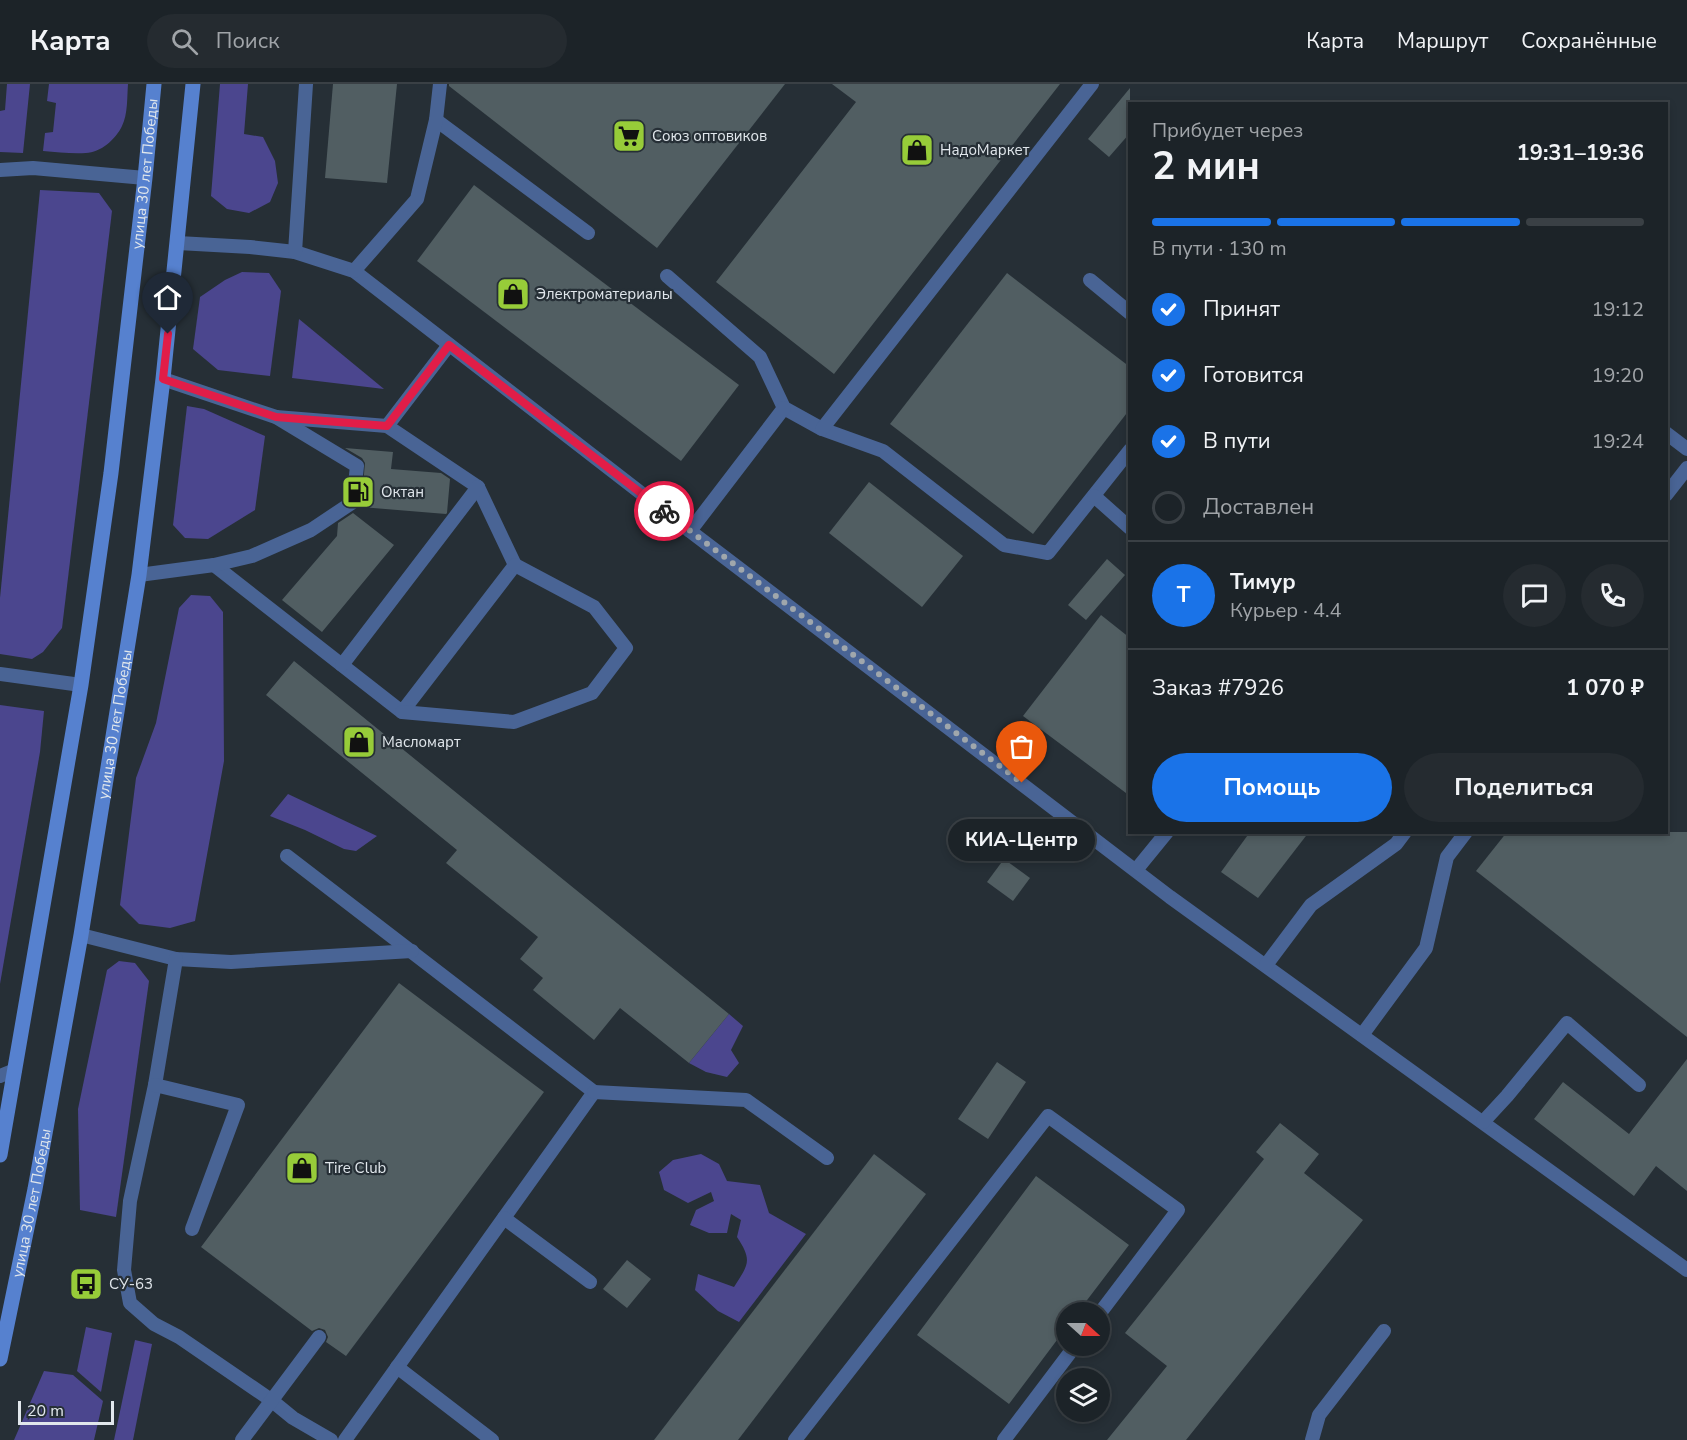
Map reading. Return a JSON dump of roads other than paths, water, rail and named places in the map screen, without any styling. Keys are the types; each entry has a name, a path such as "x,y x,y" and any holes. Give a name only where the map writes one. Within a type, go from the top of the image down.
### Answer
{"main road":[{"name":"улица 30 лет Победы","path":"0,1155 81,685 111,473 154,84"},
{"name":"улица 30 лет Победы","path":"0,1359 35,1189 81,935 139,575 178,243 193,84"}],"lane":[{"path":"295,252 306,84"},
{"path":"354,271 417,199 436,120 440,84"},
{"path":"822,429 1092,84"},
{"path":"436,120 588,233"},
{"path":"0,170 33,168 145,178"},
{"path":"178,243 295,252 354,271 690,531 1136,870 1687,1270"},
{"path":"667,276 760,357 784,408 822,429 884,452 1004,545 1048,553 1128,453"},
{"path":"1090,280 1128,311"},
{"path":"387,426 449,345"},
{"path":"139,575 214,566 252,556 311,530 353,502 357,466 276,417 163,379"},
{"path":"690,531 784,408"},
{"path":"214,566 402,712 514,722 592,693 626,648 594,607 515,565 478,487 387,426 276,417"},
{"path":"1668,435 1687,449"},
{"path":"1668,492 1687,468"},
{"path":"342,665 478,487"},
{"path":"1094,496 1128,526"},
{"path":"402,712 515,565"},
{"path":"0,674 81,685"},
{"path":"1136,870 1165,834"},
{"path":"1266,965 1311,906 1396,844 1404,834"},
{"path":"1362,1035 1426,948 1446,857 1464,834"},
{"path":"286,856 594,1092 746,1100 827,1158"},
{"path":"81,935 176,959 231,962 412,951"},
{"path":"176,959 155,1085 130,1201 124,1270 130,1303 154,1324 179,1337 293,1418 331,1440"},
{"path":"1482,1122 1507,1096 1567,1023 1639,1085"},
{"path":"0,1076 15,1070"},
{"path":"155,1085 238,1106 192,1229"},
{"path":"345,1440 594,1092"},
{"path":"795,1440 1048,1116 1178,1210 1108,1302"},
{"path":"504,1218 590,1282"},
{"path":"1312,1440 1319,1415 1384,1331"},
{"path":"242,1440 319,1337"},
{"path":"1004,1440 1067,1356"},
{"path":"397,1367 492,1440"}],"place":[{"name":"Союз оптовиков","path":"629,136"},
{"name":"НадоМаркет","path":"917,150"},
{"name":"Электроматериалы","path":"513,294"},
{"name":"Октан","path":"358,492"},
{"name":"Масломарт","path":"359,742"},
{"name":"КИА-Центр","path":"1022,783"},
{"name":"Tire Club","path":"302,1168"},
{"name":"СУ-63","path":"86,1284"}]}
